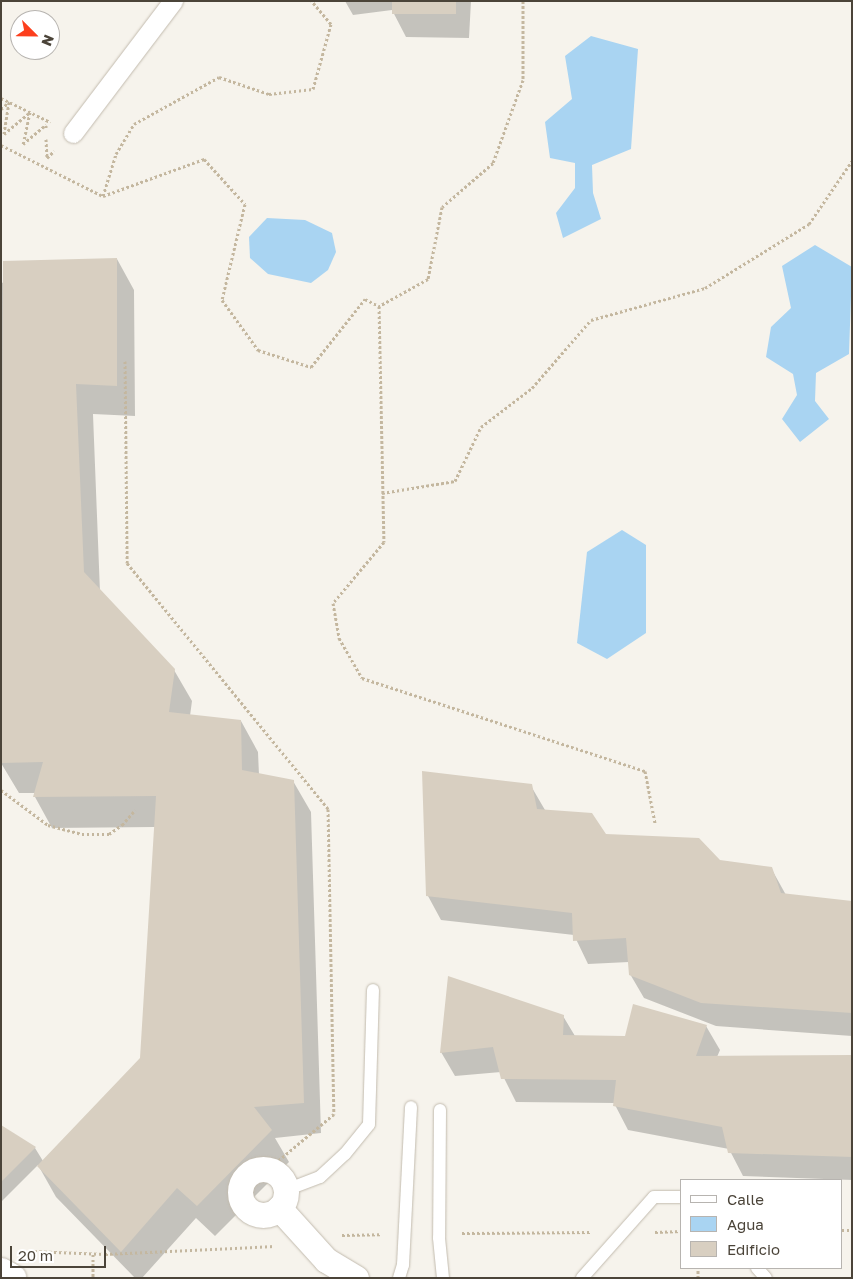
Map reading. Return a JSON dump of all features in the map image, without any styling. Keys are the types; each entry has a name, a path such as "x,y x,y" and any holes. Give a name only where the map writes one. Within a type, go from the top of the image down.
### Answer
{"street":[{"path":"73,133 173,1"},
{"path":"282,1199 273,1213 258,1214 245,1206 241,1199 242,1184 246,1178 259,1170 267,1170 279,1177 282,1199 326,1260 356,1278"},
{"path":"1,1272 12,1278"}],"lane":[{"path":"282,1199 320,1177 345,1154 369,1124 373,990"},
{"path":"399,1278 403,1265 411,1107"},
{"path":"440,1110 439,1238 443,1278"},
{"path":"582,1278 654,1197 680,1197"}],"path":[{"path":"103,196 116,154 134,124 219,77 269,94 313,89 331,24 312,1"},
{"path":"379,306 428,279 442,207 493,163 523,80 523,1"},
{"path":"1,98 9,102 30,112 73,133 46,158 46,125 24,144 30,112"},
{"path":"9,102 4,134 30,112"},
{"path":"1,108 9,102"},
{"path":"1,145 103,196 204,159 245,204 222,300 258,350 311,368 365,300 379,306"},
{"path":"382,493 455,481 480,427 532,388 591,320 713,283 809,224 852,161"},
{"path":"379,306 384,542 333,603 339,638 362,678 645,771 655,823"},
{"path":"126,361 127,563 328,810 334,1114 267,1170"},
{"path":"1,790 48,825 82,834 109,834 122,825 135,810"},
{"path":"93,1254 93,1278"}],"water":[{"path":"591,36 638,49 631,149 592,165 593,193 601,219 563,238 556,213 575,188 575,163 550,158 545,122 572,99 565,56"},
{"path":"267,218 305,220 332,233 336,252 328,270 311,283 268,274 250,258 249,237"},
{"path":"815,245 852,267 849,354 816,373 815,401 829,419 800,442 782,419 797,395 793,374 766,357 771,327 791,308 782,266"},
{"path":"622,530 646,545 646,633 607,659 577,643 587,552"}],"building":[{"path":"392,1 456,1 456,14 392,14"},
{"path":"117,258 117,386 76,384 84,572 175,669 169,712 241,720 242,770 294,780 304,1103 254,1107 272,1130 197,1206 177,1188 121,1252 37,1166 140,1058 156,796 33,797 43,762 1,763 3,261"},
{"path":"422,771 532,784 537,809 592,813 606,834 699,838 720,860 772,867 781,893 852,901 852,1013 701,1003 629,975 626,938 573,941 572,913 426,896"},
{"path":"448,976 564,1015 563,1035 625,1036 633,1004 707,1025 696,1056 852,1055 852,1157 728,1153 722,1127 613,1106 616,1080 501,1079 493,1047 440,1053"},
{"path":"1,1125 36,1147 1,1182"}]}
